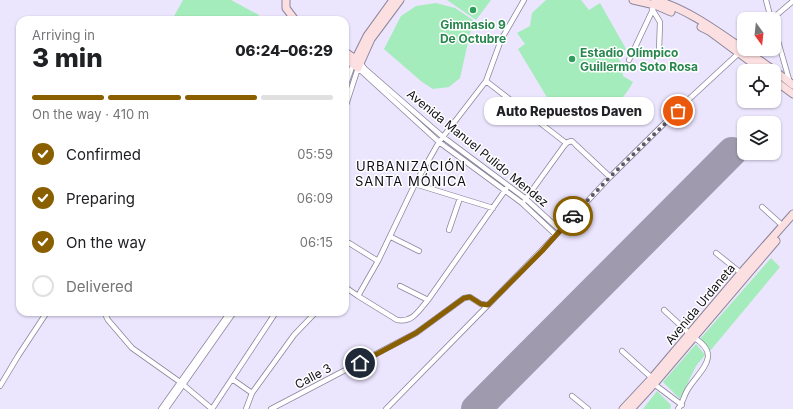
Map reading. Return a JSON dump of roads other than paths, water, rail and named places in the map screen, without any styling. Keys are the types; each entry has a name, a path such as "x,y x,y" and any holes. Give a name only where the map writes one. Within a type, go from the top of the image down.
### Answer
{"street":[{"path":"281,0 281,9 285,16"},
{"path":"286,0 286,8 292,16"},
{"path":"349,93 357,63 367,36 393,0"},
{"path":"349,79 371,39 400,0"},
{"path":"358,296 378,262 415,184 439,142 486,81 497,49 524,0"},
{"path":"633,0 654,5 678,14 737,47"},
{"path":"766,0 770,12"},
{"path":"780,12 793,1"},
{"path":"654,5 660,22 659,51"},
{"path":"629,60 654,5"},
{"path":"781,49 792,84"},
{"path":"386,409 542,251 610,177 687,101 737,55"},
{"name":"Avenida Manuel Pulido Mendez","path":"349,56 443,137 507,188 526,199 558,232"},
{"path":"748,56 756,64"},
{"path":"755,56 792,84"},
{"path":"349,60 357,63 439,142 507,188 522,203 558,232"},
{"path":"486,81 566,143"},
{"path":"781,85 793,94"},
{"path":"522,203 566,143 572,141 610,177"},
{"path":"415,184 493,208"},
{"path":"349,290 397,320 404,321 414,317 428,300 507,188"},
{"path":"449,230 460,198"},
{"path":"762,207 783,226"},
{"name":"Avenida Urdaneta","path":"691,336 740,273 793,214"},
{"name":"Avenida Urdaneta","path":"631,409 691,336 793,221"},
{"path":"390,237 419,251"},
{"path":"349,243 378,262"},
{"path":"716,253 740,273"},
{"path":"400,286 428,300"},
{"name":"Calle 3","path":"275,408 416,333 464,298 470,297 481,304 488,305"},
{"path":"622,351 680,407 688,389 699,375 709,356 704,346 691,336 664,310"},
{"path":"0,386 44,316"},
{"path":"106,316 132,348 182,384 212,409 273,316"},
{"path":"166,409 227,316"},
{"path":"161,409 182,384 231,316"},
{"path":"246,409 252,393 294,335 312,316"},
{"path":"232,379 252,393"},
{"name":"Avenida Urdaneta","path":"623,409 653,381"},
{"path":"572,396 588,409"}],"place":[{"name":"Gimnasio 9 De Octubre","path":"473,10"},
{"name":"Estadio Olímpico Guillermo Soto Rosa","path":"572,59"},
{"name":"Auto Repuestos Daven","path":"678,111"}],"district":[{"name":"URBANIZACIÓN SANTA MÓNICA","path":"411,174"}]}
